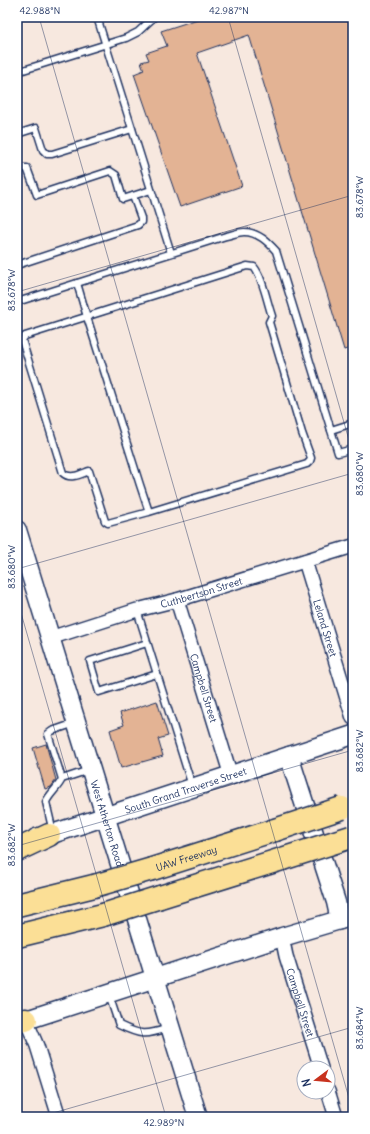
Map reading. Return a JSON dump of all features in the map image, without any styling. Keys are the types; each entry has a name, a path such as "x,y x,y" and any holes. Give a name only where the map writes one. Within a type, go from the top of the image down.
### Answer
{"highway":[{"name":"UAW Freeway","path":"17,905 94,886 152,869 348,806"},
{"path":"17,850 51,834"},
{"path":"17,936 104,915 352,836"}],"main road":[{"name":"West Atherton Road","path":"17,530 20,553 50,638 169,1028 198,1117"},
{"name":"South Grand Traverse Street","path":"17,841 51,834 353,735"},
{"path":"20,1021 346,918 336,902 289,756"}],"street":[{"name":"Cuthbertson Street","path":"50,638 137,610 177,600 353,546"},
{"name":"Leland Street","path":"305,561 353,718"},
{"name":"Campbell Street","path":"177,600 231,776"},
{"name":"Campbell Street","path":"282,937 286,956 318,1060"},
{"path":"20,1021 37,1046 59,1117"},
{"path":"331,1100 336,1117"}],"lane":[{"path":"97,17 171,253"},
{"path":"17,72 126,38 138,32 154,17"},
{"path":"17,134 36,128 43,150 47,154 52,154 132,129"},
{"path":"17,170 28,168 37,195 110,171 116,175 123,199 151,190"},
{"path":"17,265 138,225 141,222 141,218 133,196"},
{"path":"17,302 226,236 245,232 267,240 276,251 338,453 353,449"},
{"path":"247,266 254,267 258,272 272,316 269,322 311,458 310,461 307,464 149,512 108,523 105,521 89,471 71,477 66,476 63,473 22,340 25,336 88,316 247,266"},
{"path":"77,283 149,512"},
{"path":"331,430 353,423"},
{"path":"137,610 192,788"},
{"path":"147,643 90,660 99,692 157,674"},
{"path":"51,834 46,802 49,795 59,787 62,779 48,734 52,731 76,723"},
{"path":"62,779 91,769"},
{"path":"108,994 119,1025 136,1033 152,1034 169,1028"}],"building":[{"path":"204,17 353,17 353,347 344,350 249,35 197,53 242,186 180,207 134,74 144,70 141,62 149,60 146,53 167,46 161,31"},
{"path":"157,701 168,736 158,739 163,756 121,768 110,730 124,725 120,713"},
{"path":"46,744 56,780 51,787 45,789 33,748"}]}
